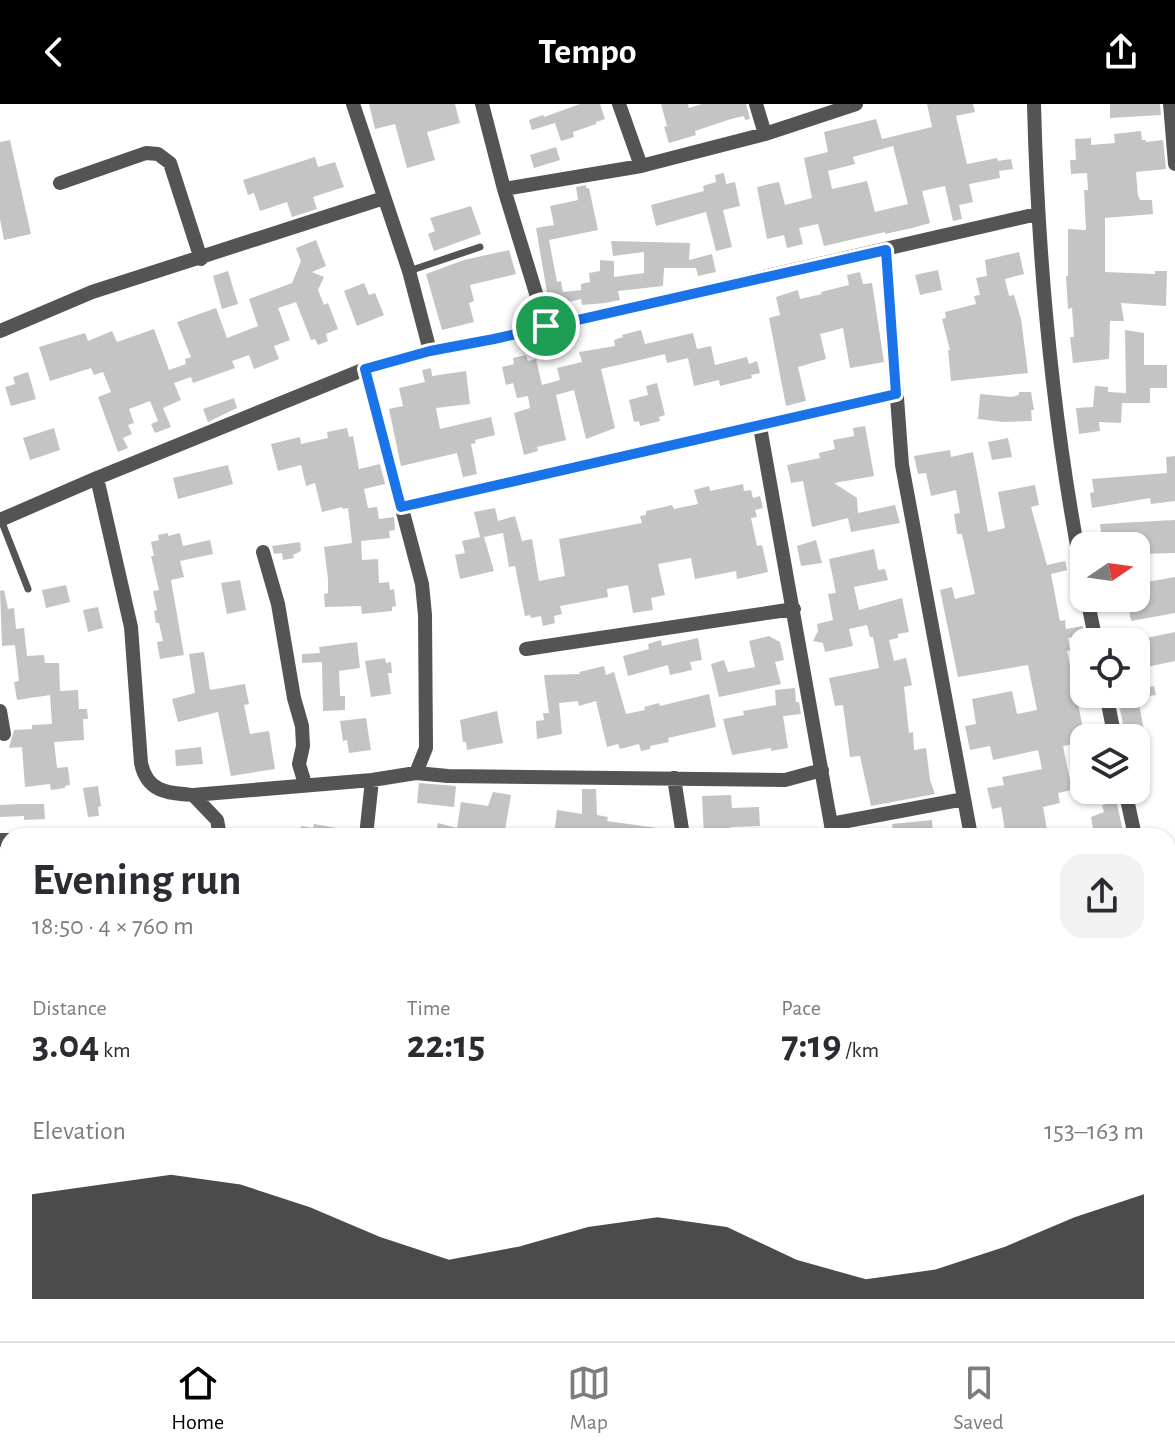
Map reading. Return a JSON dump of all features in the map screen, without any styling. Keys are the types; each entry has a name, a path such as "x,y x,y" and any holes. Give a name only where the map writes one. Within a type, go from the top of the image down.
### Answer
{"street":[{"path":"353,104 409,271 430,351"},
{"path":"482,104 504,189 546,326"},
{"path":"619,104 641,166"},
{"path":"756,104 765,134"},
{"path":"504,189 641,166 765,134 856,104"},
{"path":"1034,104 1037,214 1057,426 1075,532"},
{"path":"1170,104 1175,164"},
{"path":"60,183 146,153 158,154 170,163 201,259"},
{"path":"0,331 92,292 384,198"},
{"path":"0,520 365,369 430,351 1037,214"},
{"path":"886,250 902,465 969,828"},
{"path":"365,369 415,555 425,615 426,748 416,773"},
{"path":"401,507 896,394"},
{"path":"760,427 832,828"},
{"path":"97,478 131,627 144,777 155,787 171,793 193,795 372,780 416,773 785,780 822,770"},
{"path":"263,552 278,604 294,698 302,726 303,746 299,764 305,784"},
{"path":"526,649 794,609"},
{"path":"0,711 4,734"},
{"path":"674,778 682,828"},
{"path":"367,828 372,780"},
{"path":"193,795 217,820 218,828"},
{"path":"841,828 964,799"},
{"path":"1128,804 1133,828"}],"lane":[{"path":"409,271 480,247"},
{"path":"0,520 28,589"}],"building":[{"path":"369,104 455,104 460,123 427,132 435,160 407,168 395,124 375,129"},
{"path":"580,104 600,104 605,119 573,132 574,137 561,141 555,123 532,130 529,120"},
{"path":"661,104 688,104 689,108 702,104 746,104 750,119 745,120 744,116 731,119 669,143"},
{"path":"927,104 973,104 975,112 956,116 967,164 997,158 998,161 1011,159 1013,169 999,171 1000,178 969,184 973,202 959,205 962,219 953,221 945,186 922,191 930,223 824,246 818,224 799,228 803,244 787,248 784,235 767,239 757,187 779,182 785,205 812,198 804,158 828,152 824,132 876,119 882,139 932,127","holes":["893,146 908,204 875,212 867,181 832,189 828,171 855,164 853,157"]},
{"path":"1110,104 1160,104 1161,115 1110,118"},
{"path":"1141,131 1142,140 1146,142 1163,140 1166,169 1136,172 1138,196 1140,200 1152,200 1153,214 1105,218 1105,272 1155,274 1155,271 1167,271 1166,306 1121,303 1124,321 1110,321 1109,359 1073,363 1070,337 1074,337 1072,308 1068,309 1066,276 1068,229 1086,230 1084,190 1088,190 1087,173 1071,174 1070,160 1076,160 1075,139 1091,138 1091,145 1115,143 1114,134"},
{"path":"10,140 31,234 4,240 0,219 0,142"},
{"path":"556,147 560,160 534,168 530,155"},
{"path":"315,157 318,167 335,162 344,187 313,197 317,209 292,217 287,202 260,211 254,193 248,195 243,180"},
{"path":"724,173 726,184 735,182 740,206 723,210 732,247 716,251 706,212 656,226 651,205 704,191 703,186 716,182 715,175"},
{"path":"586,185 598,230 549,240 557,282 561,281 563,292 581,290 581,284 590,282 589,273 600,271 600,260 614,261 614,277 644,273 644,252 613,256 611,241 690,243 689,260 712,254 716,272 698,276 696,268 664,268 663,286 618,291 620,300 605,303 582,305 581,299 560,304 558,297 548,298 536,228 554,225 550,206 578,200 576,187"},
{"path":"471,206 481,234 434,251 428,234 435,231 430,218"},
{"path":"316,240 326,266 312,272 324,277 318,290 324,305 328,303 338,329 326,334 328,341 318,345 315,339 311,340 296,302 278,308 290,340 274,346 279,359 254,369 249,355 232,361 235,368 193,383 191,377 174,383 181,400 163,408 171,427 155,433 151,424 158,421 150,401 129,409 134,423 128,425 132,434 123,438 128,448 118,452 98,397 111,392 103,372 94,375 91,368 50,381 39,347 85,333 88,341 112,331 117,342 154,329 169,370 186,364 185,359 191,357 177,322 216,308 227,338 258,326 249,299 292,283 301,261 296,248"},
{"path":"509,250 516,274 470,285 474,301 469,303 474,322 442,330 426,274 464,260"},
{"path":"1019,252 1024,274 1005,279 1009,296 1014,295 1021,319 1028,373 951,381 950,350 942,319 946,318 945,312 976,304 974,296 980,295 976,278 987,276 985,260"},
{"path":"938,270 942,290 920,295 915,275"},
{"path":"228,271 238,304 222,309 213,276"},
{"path":"860,272 863,284 872,283 884,362 850,368 843,328 820,334 826,359 798,367 806,401 786,406 769,318 780,315 776,297 798,290 800,299 822,294 849,285 847,275"},
{"path":"364,283 369,295 375,293 384,315 357,326 344,291"},
{"path":"641,330 645,344 693,333 697,349 711,346 715,365 747,357 749,364 757,361 760,373 720,386 719,380 694,386 688,358 667,363 665,354 601,369 615,428 586,439 574,390 556,395 566,440 537,447 538,451 524,455 514,413 530,408 528,396 517,398 513,383 506,385 502,367 514,364 513,358 526,355 528,361 536,359 542,385 560,380 557,368 582,362 579,352 615,346 614,340 622,335"},
{"path":"1125,330 1144,333 1144,365 1167,365 1167,388 1150,388 1150,403 1122,403 1121,423 1099,422 1100,431 1079,434 1076,408 1093,407 1095,386 1108,387 1108,392 1126,393"},
{"path":"431,368 432,376 466,371 470,404 436,408 440,429 491,417 495,435 471,444 477,474 463,477 457,453 401,466 389,409 403,406 399,388 425,382 422,370"},
{"path":"28,372 36,399 11,406 5,387 15,384 13,377"},
{"path":"657,383 665,415 659,417 660,421 640,426 639,421 634,422 629,400 648,395 646,386"},
{"path":"1019,392 1031,392 1032,421 978,419 980,394 1012,397 1019,395"},
{"path":"234,398 237,408 208,422 203,409"},
{"path":"865,426 874,476 834,483 857,498 858,513 895,505 900,523 851,532 848,518 812,527 803,481 791,483 787,465 820,458 819,453 835,449 833,440 854,436 853,428"},
{"path":"54,428 60,450 30,460 23,438"},
{"path":"347,428 349,437 353,436 359,469 380,464 385,484 364,489 368,508 377,507 379,519 394,517 395,530 389,531 390,538 361,541 362,560 378,559 379,583 389,582 390,590 394,589 396,606 392,607 392,611 362,614 361,606 325,607 328,579 324,547 352,543 348,508 322,512 315,483 306,486 301,465 278,471 271,444 300,437 301,444 328,438 327,432"},
{"path":"1008,438 1012,457 992,460 988,442"},
{"path":"950,450 951,457 973,452 988,532 1005,528 998,492 1035,485 1039,505 1031,507 1047,565 1065,561 1067,570 1051,574 1060,621 1065,620 1066,629 1070,628 1070,650 1067,651 1070,708 1079,708 1082,724 1070,724 1070,745 1063,746 1070,790 1058,793 1060,803 1043,807 1047,828 1005,828 1001,807 992,809 987,788 1004,785 1002,777 1042,769 1038,750 993,760 990,746 970,750 965,726 976,724 972,699 1012,691 1017,714 1037,710 1028,665 958,677 940,590 952,587 955,599 975,594 962,534 957,534 954,514 960,513 956,490 931,496 926,473 918,474 914,456"},
{"path":"1175,456 1175,501 1151,504 1150,498 1092,508 1092,479 1167,473 1166,457"},
{"path":"228,465 233,484 178,499 173,478"},
{"path":"743,484 744,491 751,490 753,498 760,496 763,508 755,510 757,517 751,518 757,546 762,545 768,572 737,579 736,571 695,579 691,558 658,564 665,595 651,598 653,610 633,613 628,585 607,589 608,597 560,606 562,614 554,616 555,623 543,626 541,616 525,616 515,566 509,567 503,533 484,537 494,571 460,579 455,555 465,553 462,541 480,537 474,512 495,508 498,521 515,516 522,541 532,539 539,581 565,576 559,539 642,523 640,516 646,515 646,511 672,505 674,509 698,504 694,490 709,486 710,491"},
{"path":"1175,520 1175,553 1150,554 1150,532 1101,532 1100,524"},
{"path":"168,533 168,536 180,533 183,546 210,540 213,554 180,561 184,577 171,580 184,655 160,659 157,642 163,641 154,611 157,610 153,591 159,590 151,542 159,540 158,535"},
{"path":"816,540 822,563 801,566 797,546"},
{"path":"300,542 301,551 293,555 294,558 283,560 282,553 274,554 272,546"},
{"path":"874,549 878,570 885,569 888,580 854,587 859,610 902,598 909,632 889,640 894,661 906,658 912,685 904,687 909,733 913,732 914,750 926,748 935,794 871,806 860,756 850,757 843,705 835,706 829,678 879,668 873,637 870,637 867,625 849,629 853,646 825,652 823,643 813,641 818,631 817,624 833,620 828,594 836,593 829,559"},
{"path":"1175,577 1175,613 1131,621 1129,612 1150,612 1150,581"},
{"path":"240,580 246,610 227,614 221,583"},
{"path":"66,585 70,602 46,608 42,590"},
{"path":"4,590 8,609 14,608 16,629 24,628 27,656 44,655 45,663 59,663 60,691 78,690 79,709 87,709 88,719 83,719 84,740 54,742 57,768 68,767 70,785 65,788 51,790 50,784 25,787 22,747 9,748 14,730 52,724 50,695 17,700 14,682 19,681 15,645 2,646 0,591"},
{"path":"98,607 103,628 88,632 83,610"},
{"path":"1175,632 1175,661 1150,666 1150,637"},
{"path":"769,636 780,642 784,660 775,662 781,684 719,697 711,664 724,660 728,672 755,667 749,641"},
{"path":"698,638 702,660 690,662 692,670 670,675 668,665 628,676 623,656 649,649 648,644 661,640 662,646"},
{"path":"357,642 360,668 339,671 340,696 345,696 345,710 323,711 322,662 302,663 302,654 320,653 319,647"},
{"path":"204,652 210,690 245,684 249,704 244,705 250,734 269,731 275,769 231,776 218,712 178,722 172,699 195,693 189,654"},
{"path":"385,658 386,663 391,662 392,673 388,673 391,694 371,697 365,661"},
{"path":"604,666 606,675 614,672 626,714 659,703 660,706 709,694 716,727 668,738 669,742 641,751 639,744 620,749 618,744 607,747 596,701 579,706 578,701 559,703 562,734 537,739 536,721 544,720 543,713 549,713 544,675 580,674"},
{"path":"1154,686 1156,695 1150,696 1150,687"},
{"path":"795,688 801,714 783,716 788,748 732,755 723,719 744,715 743,711 776,705 775,690"},
{"path":"1120,708 1140,708 1143,724 1123,724"},
{"path":"497,711 503,743 467,750 460,720"},
{"path":"366,718 371,750 349,753 347,740 343,741 340,721"},
{"path":"201,747 203,764 176,766 175,750"},
{"path":"419,783 456,786 454,807 417,803"},
{"path":"98,786 99,816 88,817 83,788"},
{"path":"582,789 596,789 597,815 608,817 607,821 658,828 555,828 557,810 582,814"},
{"path":"493,792 511,795 505,828 457,828 461,802 488,806"},
{"path":"731,795 732,808 759,807 760,826 704,828 702,796"},
{"path":"44,804 45,819 0,817 0,805"},
{"path":"1117,804 1122,828 1093,828 1091,817 1104,812 1102,805"},
{"path":"932,820 932,828 893,828 892,824"},
{"path":"438,823 457,828 437,828"},
{"path":"314,824 336,828 313,828"}],"route":[{"path":"886,250 896,394 401,507 365,369 430,351 546,326 886,250"}]}
